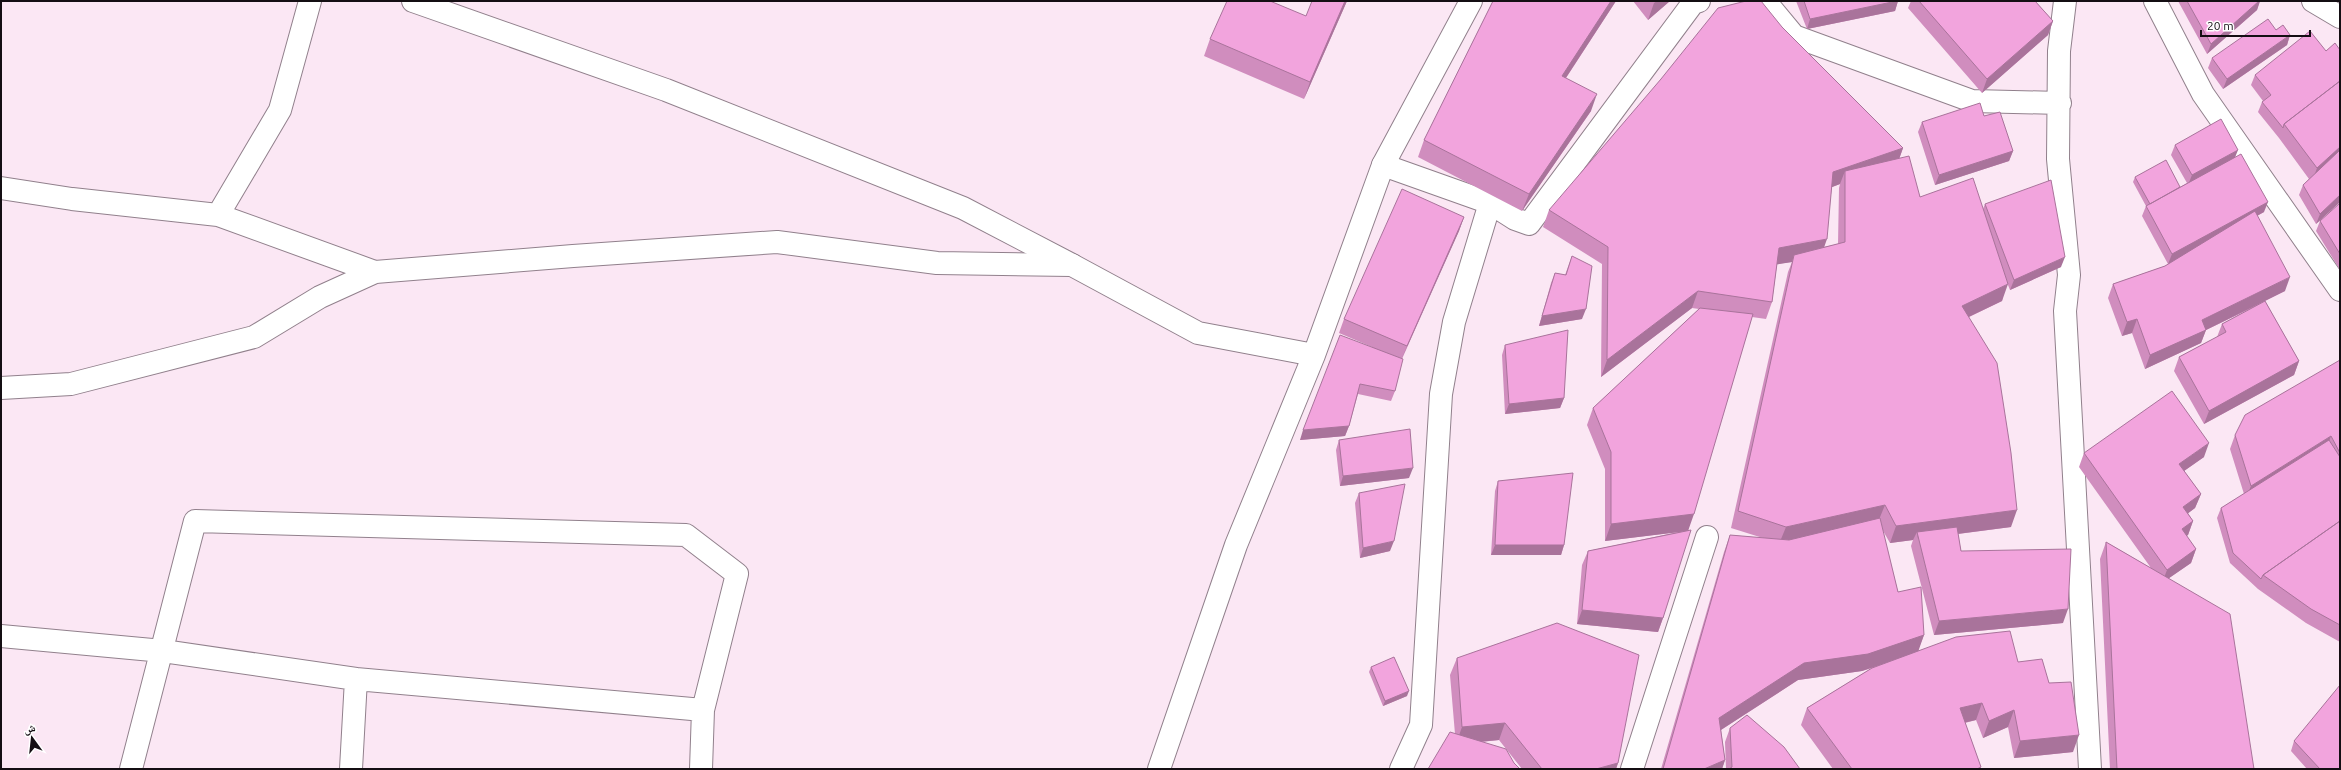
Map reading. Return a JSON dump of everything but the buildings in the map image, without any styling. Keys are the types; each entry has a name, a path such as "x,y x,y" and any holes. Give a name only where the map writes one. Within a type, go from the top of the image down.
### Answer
{"street":[{"path":"218,215 280,110 310,1"},
{"path":"414,1 666,90 963,208 1198,333 1314,355"},
{"path":"1159,769 1236,546 1314,355 1383,165 1472,1"},
{"path":"1383,165 1490,203 1515,219 1529,224 1693,3 1699,1"},
{"path":"1765,1 1794,36 1972,101 2060,103"},
{"path":"2064,1 2060,51 2058,159 2069,275 2065,311 2090,769"},
{"path":"2155,1 2203,94 2340,290"},
{"path":"2313,1 2340,17"},
{"path":"1,188 72,199 218,215 375,272"},
{"path":"1401,769 1421,725 1441,394 1454,322 1490,203"},
{"path":"1,388 71,384 254,337 320,297 375,272 573,256 777,242 937,263 1072,265"},
{"path":"131,769 163,651 195,521 686,535 737,574 703,710 701,769"},
{"path":"1632,769 1707,537"},
{"path":"1,636 163,651 356,679 703,710"},
{"path":"351,769 356,679"}]}
